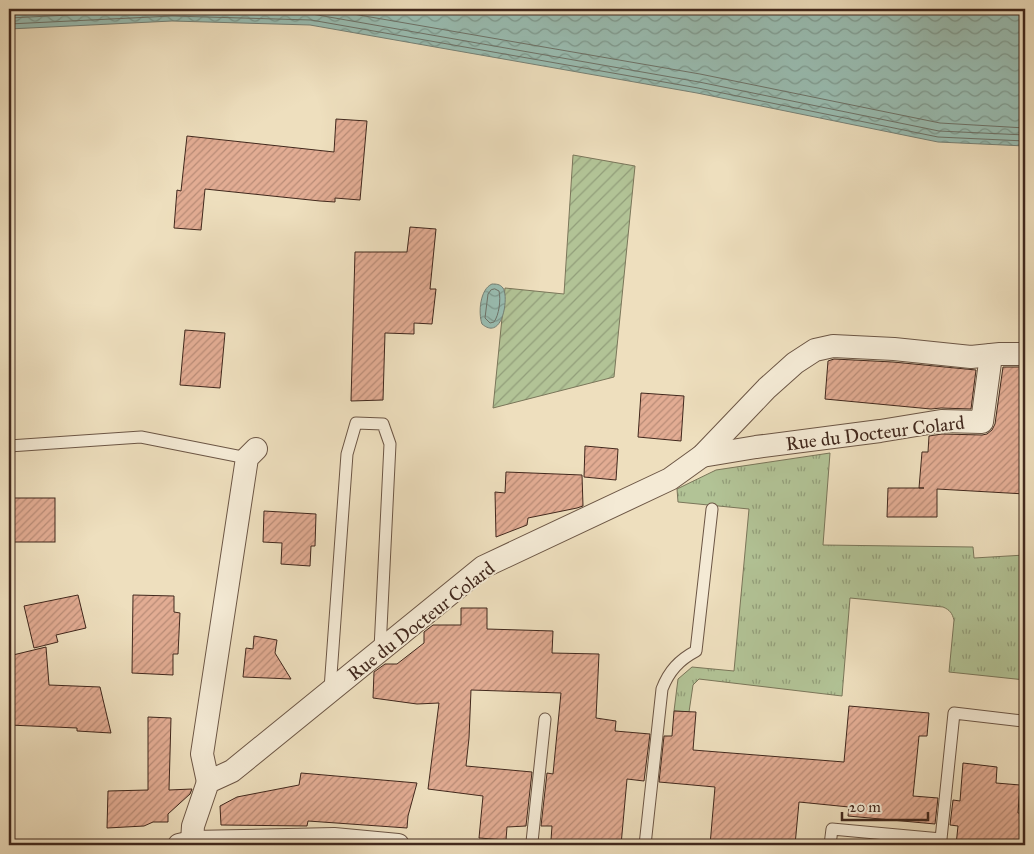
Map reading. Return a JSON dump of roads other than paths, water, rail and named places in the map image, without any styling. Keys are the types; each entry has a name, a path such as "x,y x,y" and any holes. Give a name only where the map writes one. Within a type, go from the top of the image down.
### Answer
{"street":[{"name":"Rue du Docteur Colard","path":"208,782 232,771 483,567 670,480 702,456 767,388 796,363 815,350 833,346 894,349 971,357 1025,354"},
{"name":"Rue du Docteur Colard","path":"702,456 941,421 982,422 991,355"},
{"path":"251,453 202,754 208,782 186,844 334,839 398,845"}],"lane":[{"path":"330,691 347,454 356,423 383,424 390,444 380,651"},
{"path":"9,446 141,437 251,453"},
{"path":"645,845 662,689 668,675 676,665 696,650 712,509"},
{"path":"830,845 832,829 941,839 954,713 1023,720"},
{"path":"533,845 544,719"}],"water":[{"path":"9,9 1025,9 1025,146 938,142 697,93 310,25 172,21 9,29"},
{"path":"492,284 503,288 505,308 499,323 495,327 489,328 482,324 480,308 485,291"}]}
